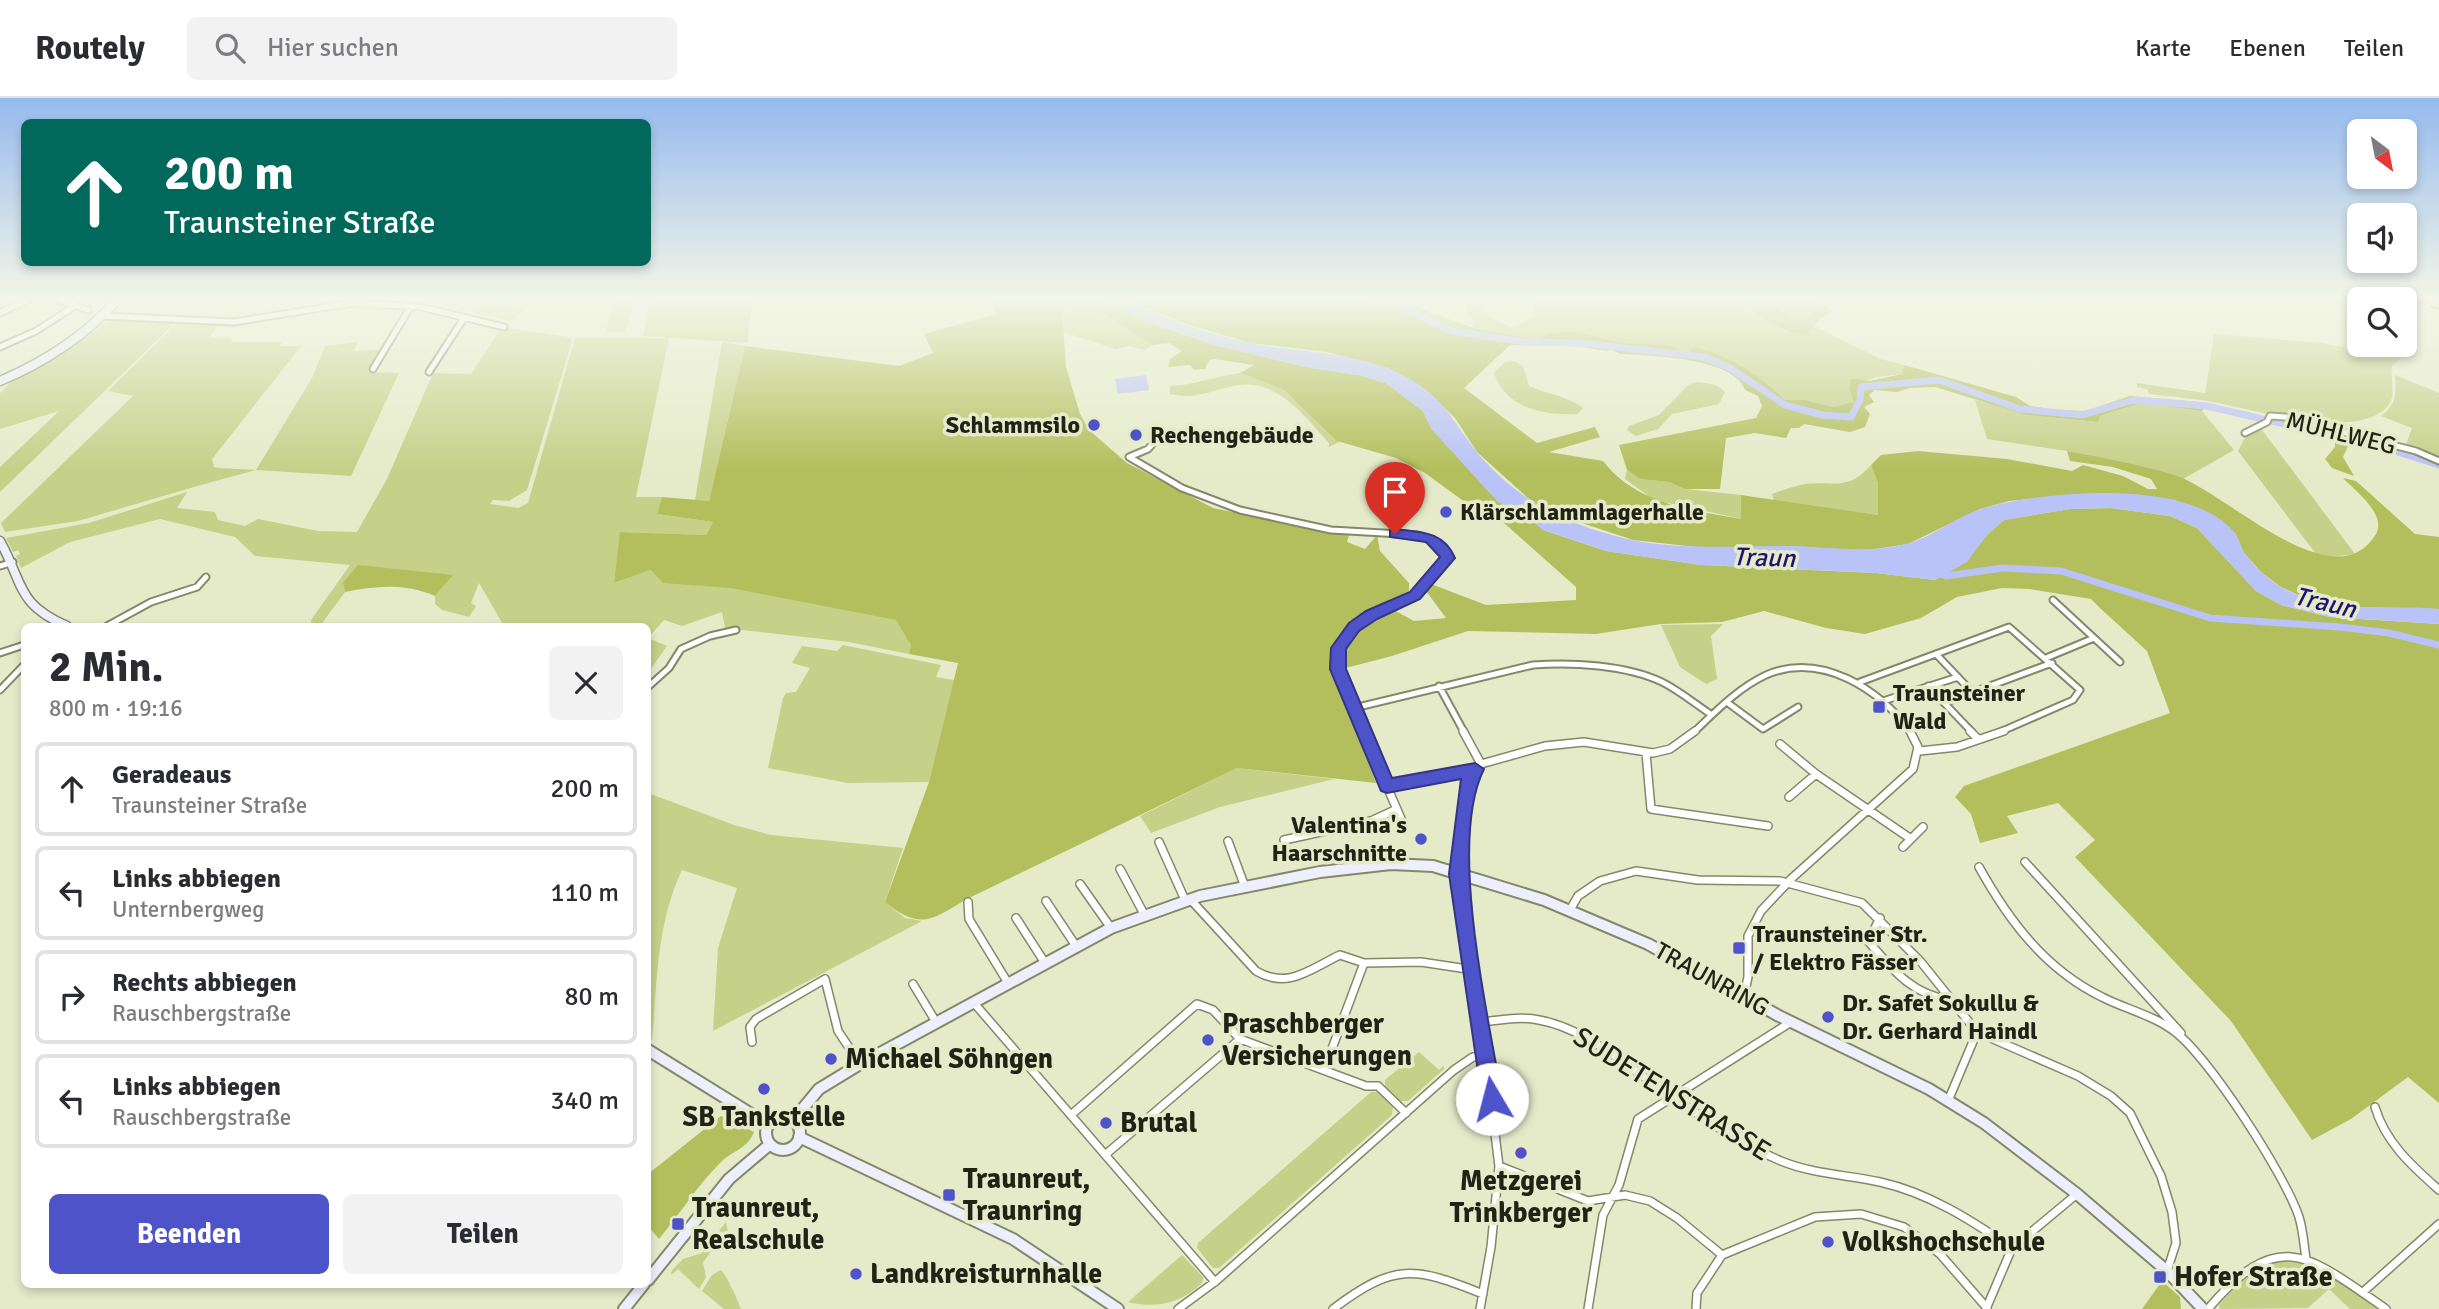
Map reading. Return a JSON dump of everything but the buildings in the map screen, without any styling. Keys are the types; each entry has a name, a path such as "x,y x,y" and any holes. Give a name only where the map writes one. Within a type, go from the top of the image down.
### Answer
{"street":[{"path":"0,382 50,357"},
{"path":"373,369 381,357"},
{"path":"429,372 439,357"},
{"name":"MÜHLWEG","path":"2245,433 2269,419 2315,423 2354,438 2416,451 2439,461"},
{"path":"1157,439 1148,449 1129,457 1148,471 1211,502 1346,531 1423,536 1444,549 1448,555 1446,562 1415,595 1363,620 1341,642 1337,654 1338,669 1402,821"},
{"path":"0,541 13,562 30,607 47,619 58,623"},
{"path":"0,566 13,562"},
{"path":"112,623 151,602 197,587 206,577"},
{"path":"2053,600 2120,662"},
{"path":"1860,682 2009,627 2077,686 2079,695 1978,739 1941,752 1920,751"},
{"path":"651,684 669,668 681,649 710,636 736,631"},
{"path":"1944,703 2049,660 2094,638"},
{"path":"0,653 21,646"},
{"path":"1936,654 1972,692"},
{"path":"1354,708 1533,665 1558,663 1650,677 1669,686 1712,715"},
{"path":"0,690 21,668"},
{"path":"1387,786 1478,767 1521,753 1583,742 1646,753 1670,750 1768,674 1801,668 1838,673 1860,682 1883,701 1914,735 1920,751 1916,765 1870,811 1789,883 1751,925 1745,949 1748,983 1744,996"},
{"path":"1883,701 1958,677"},
{"path":"1439,686 1478,767"},
{"path":"1928,686 1978,739"},
{"path":"1728,703 1763,729 1798,707"},
{"path":"1780,744 1816,774 1911,839"},
{"path":"1646,753 1651,809 1768,826"},
{"path":"1478,767 1467,784 1458,874 1474,970 1499,1166 1480,1309"},
{"path":"1789,797 1816,774"},
{"path":"1284,840 1371,821 1397,808"},
{"path":"1903,847 1923,827"},
{"path":"1228,841 1244,887"},
{"path":"1159,842 1188,900 1256,971 1266,977 1279,981 1296,979 1340,955 1364,963 1421,962 1474,970"},
{"path":"2025,862 2171,1020 2186,1040 2259,1147 2297,1213 2306,1259"},
{"name":"TRAUNRING","path":"795,1118 820,1090 860,1064 1076,946 1144,914 1188,900 1320,872 1391,864 1423,864 1570,910 1648,944 1791,1022 1948,1101 1984,1123 2077,1194 2167,1271 2205,1309"},
{"path":"1979,867 2011,923 2057,968 2091,992 2151,1018 2186,1040"},
{"path":"1120,869 1144,914"},
{"path":"1570,910 1578,896 1600,881 1636,871 1698,880 1753,879 1789,883 1854,900 1880,918 1977,1032 2093,1083 2130,1113 2161,1176 2172,1212 2176,1243 2167,1271"},
{"path":"1080,884 1111,928"},
{"path":"1046,901 1076,946"},
{"path":"968,902 970,919 1008,983"},
{"path":"1016,918 1045,963"},
{"path":"1880,918 1868,942 1909,985 1930,999 1950,1000"},
{"path":"1324,1070 1364,963"},
{"path":"752,1042 750,1027 755,1019 825,979 838,1031 860,1064"},
{"path":"914,984 936,1022"},
{"path":"973,1002 1215,1282"},
{"path":"1071,1115 1197,1004 1213,1010 1240,1039 1366,1086 1378,1086 1406,1113"},
{"name":"SUDETENSTRASSE","path":"1481,1022 1531,1018 1564,1028 1605,1049 1672,1096 1768,1155 1813,1171 1880,1182 1921,1194 1965,1215 2012,1248"},
{"path":"1588,1309 1603,1215 1619,1185 1633,1127 1646,1111 1791,1022"},
{"path":"1948,1101 1977,1032"},
{"path":"1105,1155 1240,1039"},
{"path":"651,1052 734,1106 769,1125"},
{"path":"1178,1309 1215,1282 1465,1061 1486,1056"},
{"path":"2375,1107 2381,1129 2417,1171 2439,1190"},
{"path":"782,1116 795,1118 800,1128 799,1137 784,1149 769,1145 765,1135 769,1125 782,1116"},
{"path":"799,1137 1013,1239 1118,1309"},
{"path":"651,1276 729,1179 769,1145"},
{"path":"1499,1166 1596,1203 1633,1196 1679,1219 1722,1255"},
{"path":"1696,1309 1697,1293 1722,1255 1815,1217 1861,1214 1904,1227 1940,1254 1986,1308 2012,1248 2077,1194"},
{"path":"2363,1292 2439,1224"},
{"path":"2205,1309 2237,1275 2263,1257 2306,1259 2343,1278 2385,1309"},
{"path":"1334,1309 1389,1273 1410,1270 1444,1278 1483,1294"},
{"path":"624,1309 641,1288"}],"green space":[{"path":"57,357 140,357 0,492 0,467 59,411 0,429 0,393 12,381"},
{"path":"143,357 293,357 212,459 214,467 256,470 78,521 5,532 1,523 133,396 108,391"},
{"path":"321,357 379,357 370,372 399,373 351,476 256,470 312,378"},
{"path":"483,357 567,357 527,490 509,501 493,500 490,504 518,508 528,503 570,357 665,357 636,497 662,497 657,514 713,522 706,535 621,532 614,583 651,570 897,620 911,645 909,654 849,642 725,628 722,612 682,626 664,620 651,635 651,623 502,623 479,583 471,603 476,606 469,617 442,610 435,604 435,596 452,575 343,583 345,592 322,623 311,623 350,565 255,556 235,537 160,519 70,542 21,568 16,556 20,554 18,550 13,552 6,538 89,523 187,492 177,508 215,512 218,520 245,526 258,519 318,531 357,532 387,479 433,373 471,374"},
{"path":"720,357 743,357 709,501 695,500"},
{"path":"743,357 826,357 899,366 924,357 1065,357 1080,414 1089,430 1127,463 1213,508 1349,535 1347,542 1365,549 1377,535 1380,551 1409,583 1409,591 1378,608 1392,609 1414,621 1446,618 1426,591 1431,584 1486,605 1576,600 1576,587 1504,523 1494,508 1480,513 1425,473 1396,458 1337,441 1284,390 1240,373 1254,365 1215,359 1209,360 1205,369 1194,370 1190,365 1168,367 1170,359 1174,357 1262,357 1311,368 1359,375 1386,383 1423,411 1431,428 1489,492 1536,522 1543,530 1606,551 1701,565 1876,573 1935,580 1966,562 1987,535 2004,520 2070,509 2111,508 2170,516 2197,528 2256,591 2281,605 2330,617 2439,624 2439,1103 2408,1077 2351,1119 2312,1140 2231,1021 2075,857 2095,840 2058,803 2007,816 2018,833 1980,843 1971,814 1955,797 1964,786 2170,713 2147,651 2091,599 2029,589 2002,588 1957,597 1921,618 1865,634 1826,628 1764,611 1722,622 1661,624 1596,634 1468,631 1392,656 1334,671 1376,783 1237,768 935,917 908,917 885,902 929,782 958,663 909,654 911,645 896,620 731,588 663,583 651,570 614,583 620,532 706,535 713,522 657,514 662,497 709,501"},
{"path":"1344,357 1498,357 1464,388 1537,443 1595,427 1600,437 1549,452 1603,461 1631,487 1666,503 1741,519 1741,495 1878,515 1878,483 1871,465 1881,455 1918,451 2007,459 2072,471 2083,465 2123,476 2148,489 2157,489 2151,479 2113,467 2070,461 2067,451 2177,476 2280,537 2308,550 2335,556 2358,552 2376,534 2378,526 2374,511 2343,478 2356,481 2415,534 2439,537 2439,609 2353,607 2307,599 2281,587 2261,572 2244,553 2235,533 2175,500 2155,498 2081,494 2009,501 1980,509 1908,544 1862,551 1790,546 1705,548 1633,540 1540,509 1477,452 1455,418 1426,390 1388,368"},
{"path":"1652,357 1722,357 1764,382 1785,400 1805,400 1834,407 1853,402 1849,388 1851,379 1870,381 1902,374 1904,365 2016,397 2030,406 2056,410 2086,411 2130,396 2199,402 2204,408 2202,411 2141,403 2100,416 2098,422 2027,415 1935,387 1910,388 1897,392 1875,390 1869,395 1874,402 1864,407 1870,414 1865,427 1850,432 1804,424 1799,428 1791,428 1786,438 1755,433 1726,438 1720,489 1685,489 1669,482 1640,479 1627,470 1619,445 1756,418 1762,406 1758,396 1745,390 1738,379 1725,371 1690,360"},
{"path":"1704,357 1876,357 1904,365 1902,374 1876,377 1849,388 1853,403 1834,407 1805,400 1785,400 1740,365"},
{"path":"2211,357 2402,358 2392,365 2392,398 2387,407 2372,417 2351,422 2301,420 2208,401 2149,394 2147,389 2137,387 2137,383 2205,393"},
{"path":"1514,361 1523,366 1529,386 1583,408 1577,414 1552,413 1517,402 1499,385 1494,373 1505,362"},
{"path":"1240,373 1284,390 1339,442 1329,447 1329,443 1301,412 1267,388 1240,385 1198,395 1170,394 1170,386"},
{"path":"2395,375 2439,393 2439,459 2405,447 2412,428 2381,416 2394,398"},
{"path":"1695,382 1708,383 1722,389 1725,392 1719,404 1672,414 1658,429 1636,436 1627,430 1629,426 1659,415 1688,385"},
{"path":"1975,400 2007,406 2027,415 2097,422 2100,416 2141,403 2202,411 2234,450 2183,479 2067,451 1987,439"},
{"path":"2260,427 2355,554 2324,558 2316,554 2238,451 2247,434"},
{"path":"2335,438 2349,444 2343,457 2354,476 2332,468 2325,459 2335,447"},
{"path":"1871,465 1878,483 1879,515 1774,501 1772,494 1797,486 1848,482"},
{"path":"1627,470 1640,479 1669,482 1685,489 1741,495 1742,519 1654,500 1625,479"},
{"path":"358,565 453,575 435,596 412,589 390,587 345,592 343,583"},
{"path":"1723,624 1711,636 1717,679 1706,684 1680,667 1661,625"},
{"path":"651,639 667,646 651,669"},
{"path":"843,645 941,665 936,677 954,680 929,782 848,783 768,768 783,698 786,693 796,692 810,668 792,663 802,646 837,651"},
{"path":"1237,768 1334,779 1220,807 1151,833 1140,816"},
{"path":"651,794 734,825 771,835 903,848 885,902 905,918 922,921 713,1031 718,948 737,888 682,870 667,910 663,932 652,1040"},
{"path":"1419,1052 1439,1070 1444,1065 1444,1069 1408,1101 1400,1101 1385,1086 1385,1080"},
{"path":"1371,1092 1378,1092 1393,1107 1392,1115 1219,1268 1213,1268 1197,1248 1198,1243"},
{"path":"721,1116 754,1132 744,1146 727,1157 697,1189 659,1239 651,1230 651,1172"},
{"path":"726,1222 728,1232 715,1243 703,1262 706,1277 699,1289 678,1269 671,1275 672,1270 683,1259 702,1253"},
{"path":"1182,1255 1203,1277 1202,1283 1194,1290 1168,1303 1149,1305 1128,1302"},
{"path":"2271,1261 2303,1264 2329,1274 2378,1309 2350,1309 2329,1289 2308,1308 2220,1309 2219,1305 2242,1280"},
{"path":"721,1270 741,1309 724,1309 702,1291 712,1275"},
{"path":"2162,1281 2180,1297 2181,1309 2142,1309"}],"water":[{"name":"Traun","path":"1262,357 1343,357 1362,360 1405,376 1433,396 1476,451 1508,484 1566,519 1587,528 1632,540 1689,546 1887,548 1913,542 1971,513 1994,505 2045,496 2111,493 2143,495 2194,506 2223,521 2234,532 2244,552 2256,567 2276,584 2299,596 2319,602 2358,607 2439,609 2439,624 2330,617 2281,605 2256,591 2197,528 2170,516 2111,508 2070,509 2004,520 1987,535 1967,562 1935,580 1876,573 1701,565 1606,551 1543,530 1521,512 1498,502 1431,428 1423,411 1386,383 1359,375 1311,368"},
{"path":"1146,375 1149,390 1118,394 1115,379"}],"waterway":[{"path":"1700,357 1730,368 1785,405 1823,415 1851,417 1860,400 1861,387 1939,380 2020,409 2082,415 2134,400 2207,406 2382,447 2439,465"},
{"name":"Traun","path":"1936,572 1946,576 2003,568 2061,571 2210,618 2340,627 2389,633 2439,645"}],"place":[{"name":"Schlammsilo","path":"1094,425"},
{"name":"Rechengebäude","path":"1136,435"},
{"name":"Klärschlammlagerhalle","path":"1446,512"},
{"name":"Traunsteiner Wald","path":"1879,707"},
{"name":"Valentina's Haarschnitte","path":"1421,839"},
{"name":"Traunsteiner Str. / Elektro Fässer","path":"1739,948"},
{"name":"Dr. Safet Sokullu & Dr. Gerhard Haindl","path":"1828,1017"},
{"name":"Praschberger Versicherungen","path":"1208,1040"},
{"name":"Michael Söhngen","path":"831,1059"},
{"name":"SB Tankstelle","path":"764,1089"},
{"name":"Brutal","path":"1106,1123"},
{"name":"Metzgerei Trinkberger","path":"1521,1153"},
{"name":"Traunreut, Traunring","path":"949,1195"},
{"name":"Traunreut, Realschule","path":"678,1224"},
{"name":"Volkshochschule","path":"1828,1242"},
{"name":"Landkreisturnhalle","path":"856,1274"},
{"name":"Hofer Straße","path":"2160,1277"}],"route":[{"path":"1395,534 1412,534 1435,541 1448,555 1446,562 1415,595 1372,615 1354,627 1341,642 1337,654 1338,669 1387,786 1475,769 1467,784 1458,874 1472,949 1492,1099"}]}
